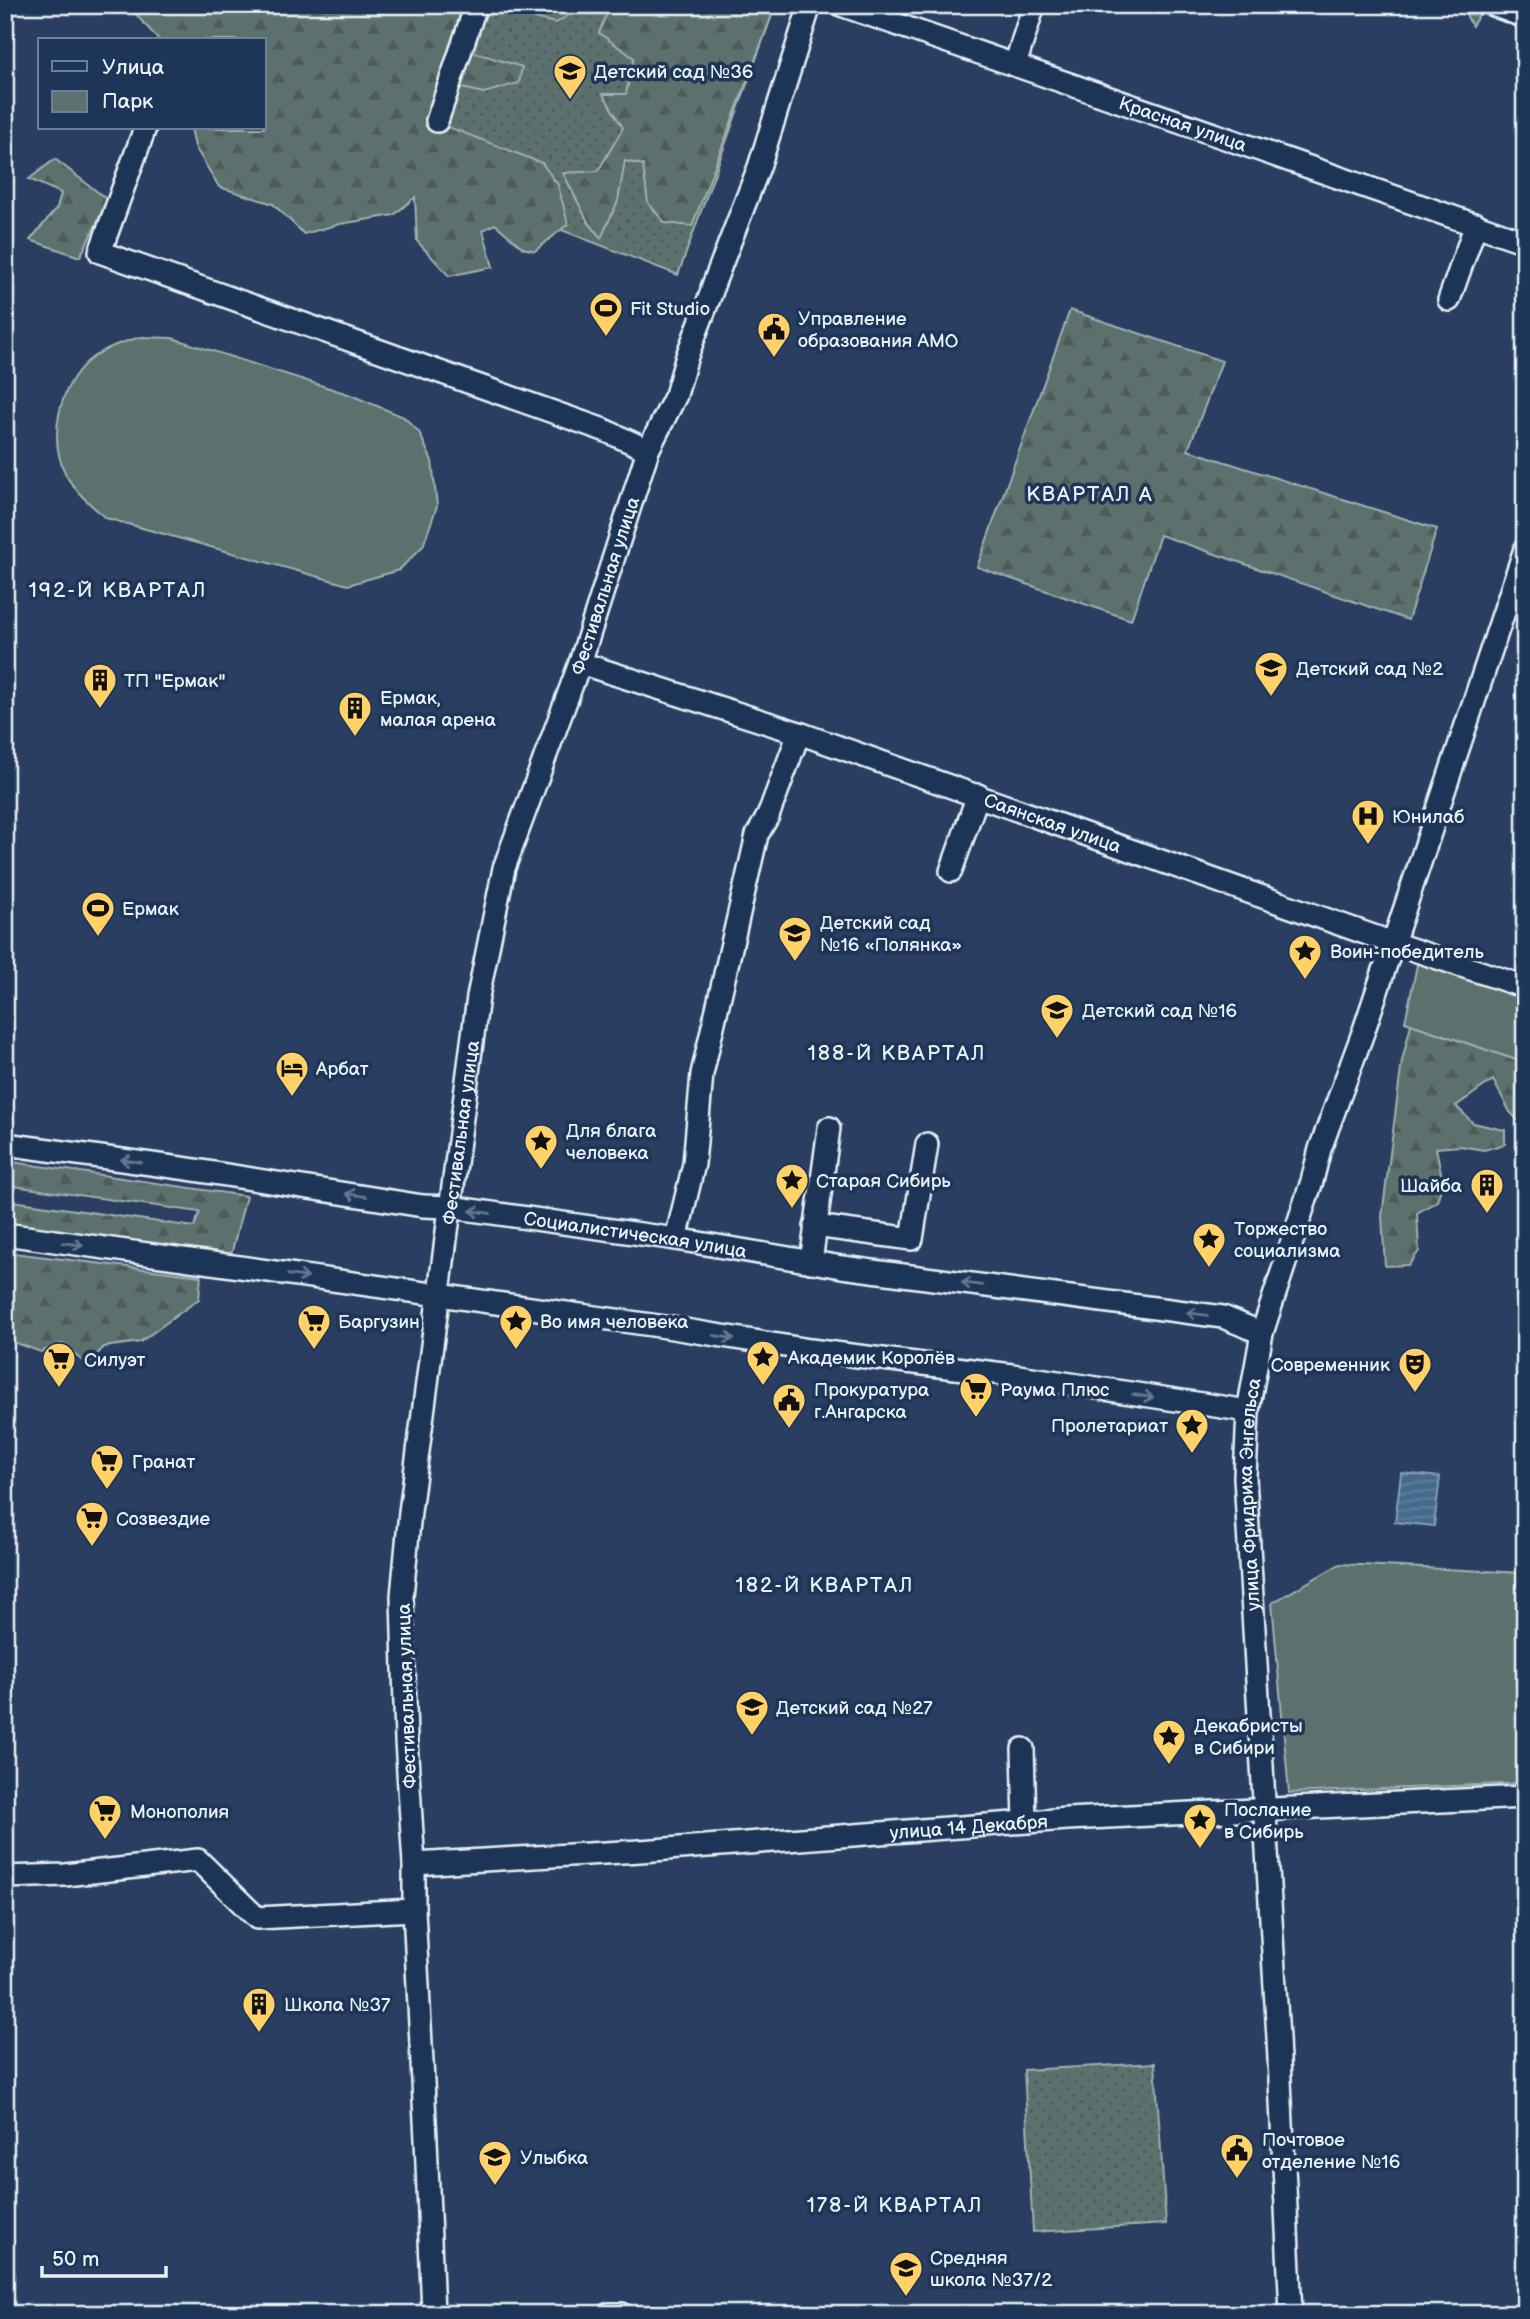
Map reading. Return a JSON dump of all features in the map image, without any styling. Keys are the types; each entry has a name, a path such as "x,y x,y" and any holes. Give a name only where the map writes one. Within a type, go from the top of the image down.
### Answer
{"street":[{"path":"437,121 476,5"},
{"name":"Фестивальная улица","path":"433,2314 414,1864 406,1741 402,1596 438,1296 478,998 504,868 580,663 648,450 676,395 687,356 759,167 810,5"},
{"name":"Красная улица","path":"841,5 1525,242"},
{"path":"1015,65 1034,5"},
{"path":"1493,5 1525,17"},
{"path":"144,130 100,253 604,430 648,450"},
{"path":"1449,300 1476,224"},
{"name":"улица Фридриха Энгельса","path":"1290,2314 1278,2038 1245,1477 1248,1411 1262,1333 1320,1149 1393,943 1525,549"},
{"name":"Саянская улица","path":"580,663 799,733 1393,943 1525,986"},
{"path":"676,1239 694,1164 702,1074 757,835 777,795 799,733"},
{"path":"951,872 978,795"},
{"path":"811,1262 828,1128"},
{"name":"Социалистическая улица","path":"5,1144 424,1206 450,1207 676,1239 811,1262 1223,1317 1262,1333"},
{"path":"815,1226 912,1238 927,1144"},
{"path":"5,1234 666,1327 810,1350 1012,1375 1248,1411"},
{"path":"1023,1749 1025,1822"},
{"name":"улица 14 Декабря","path":"414,1864 640,1851 1156,1814 1525,1797"},
{"path":"5,1877 65,1875 198,1860 257,1918 414,1910"},
{"path":"609,2314 622,2314"}],"green space":[{"path":"134,5 472,5 478,14 473,52 522,67 519,83 484,93 453,86 443,125 542,163 558,185 568,224 535,251 523,248 495,224 483,230 493,267 449,276 417,241 415,197 394,215 340,224 304,234 273,204 219,187 195,147 191,130 266,130 266,38 157,38 132,10"},
{"path":"205,5 742,5 772,15 678,275 266,116 266,38 193,38"},
{"path":"483,5 746,5 772,15 692,226 665,223 648,203 643,165 625,161 618,201 601,238 588,222 563,173 598,171 623,128 603,94 626,94 634,58 599,33 608,10 583,6 556,23 482,7"},
{"path":"1461,5 1485,5 1472,26"},
{"path":"55,159 108,200 80,257 30,240 57,208 61,193 29,179"},
{"path":"1070,310 1222,361 1188,450 1437,529 1408,620 1160,535 1131,620 977,567"},
{"path":"141,337 172,338 348,394 404,417 419,432 432,461 437,506 423,546 399,570 348,585 106,518 79,493 66,475 58,446 59,415 69,385 88,361 113,346"},
{"path":"1418,960 1525,998 1525,1063 1405,1022"},
{"path":"1422,979 1525,1046 1525,1128 1510,1112 1493,1080 1456,1106 1473,1123 1505,1130 1505,1144 1484,1150 1460,1146 1436,1148 1443,1182 1437,1201 1417,1213 1419,1251 1409,1265 1385,1266 1382,1216 1402,1061"},
{"path":"5,1161 246,1196 231,1255 5,1229 5,1200 194,1227 200,1212 5,1185"},
{"path":"5,1252 201,1276 199,1299 140,1342 104,1347 87,1365 62,1344 41,1352 5,1339"},
{"path":"1340,1564 1525,1573 1525,1783 1289,1793 1272,1603"},
{"path":"1155,2063 1166,2224 1033,2232 1024,2070"}],"water":[{"path":"1401,1473 1440,1477 1434,1526 1395,1522"}],"place":[{"name":"Детский сад №36","path":"570,101"},
{"name":"Fit Studio","path":"606,338"},
{"name":"Управление образования АМО","path":"774,359"},
{"name":"Детский сад №2","path":"1271,698"},
{"name":"ТП \"Ермак\"","path":"100,710"},
{"name":"Ермак, малая арена","path":"355,738"},
{"name":"Юнилаб","path":"1368,846"},
{"name":"Ермак","path":"98,938"},
{"name":"Детский сад №16 «Полянка»","path":"795,963"},
{"name":"Воин-победитель","path":"1305,981"},
{"name":"Детский сад №16","path":"1057,1040"},
{"name":"Арбат","path":"292,1098"},
{"name":"Для блага человека","path":"541,1171"},
{"name":"Старая Сибирь","path":"792,1210"},
{"name":"Шайба","path":"1487,1215"},
{"name":"Торжество социализма","path":"1209,1269"},
{"name":"Баргузин","path":"314,1351"},
{"name":"Во имя человека","path":"516,1351"},
{"name":"Академик Королёв","path":"763,1387"},
{"name":"Силуэт","path":"59,1389"},
{"name":"Современник","path":"1415,1394"},
{"name":"Раума Плюс","path":"976,1419"},
{"name":"Прокуратура г.Ангарска","path":"789,1430"},
{"name":"Пролетариат","path":"1192,1455"},
{"name":"Гранат","path":"107,1491"},
{"name":"Созвездие","path":"92,1548"},
{"name":"Детский сад №27","path":"752,1737"},
{"name":"Декабристы в Сибири","path":"1169,1766"},
{"name":"Монополия","path":"105,1841"},
{"name":"Послание в Сибирь","path":"1200,1850"},
{"name":"Школа №37","path":"259,2034"},
{"name":"Почтовое отделение №16","path":"1237,2180"},
{"name":"Улыбка","path":"495,2187"},
{"name":"Средняя школа №37/2","path":"906,2298"}],"district":[{"name":"КВАРТАЛ А","path":"1090,494"},
{"name":"192-Й КВАРТАЛ","path":"118,590"},
{"name":"188-Й КВАРТАЛ","path":"897,1053"},
{"name":"182-Й КВАРТАЛ","path":"825,1585"},
{"name":"178-Й КВАРТАЛ","path":"895,2205"}]}
